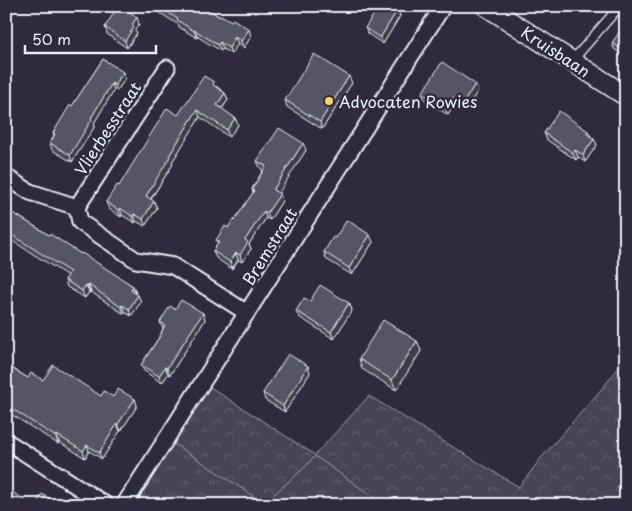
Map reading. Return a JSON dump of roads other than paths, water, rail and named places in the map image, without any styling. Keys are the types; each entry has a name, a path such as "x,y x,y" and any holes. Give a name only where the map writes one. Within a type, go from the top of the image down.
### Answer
{"street":[{"name":"Bremstraat","path":"124,505 442,6"},
{"name":"Kruisbaan","path":"486,6 626,96"},
{"name":"Vlierbesstraat","path":"77,207 167,68"},
{"path":"6,177 30,192 77,207 80,222 136,260 173,266 247,313"},
{"path":"6,441 106,505"}],"lane":[{"path":"572,61 620,6"}],"place":[{"name":"Advocaten Rowies","path":"329,101"}]}
